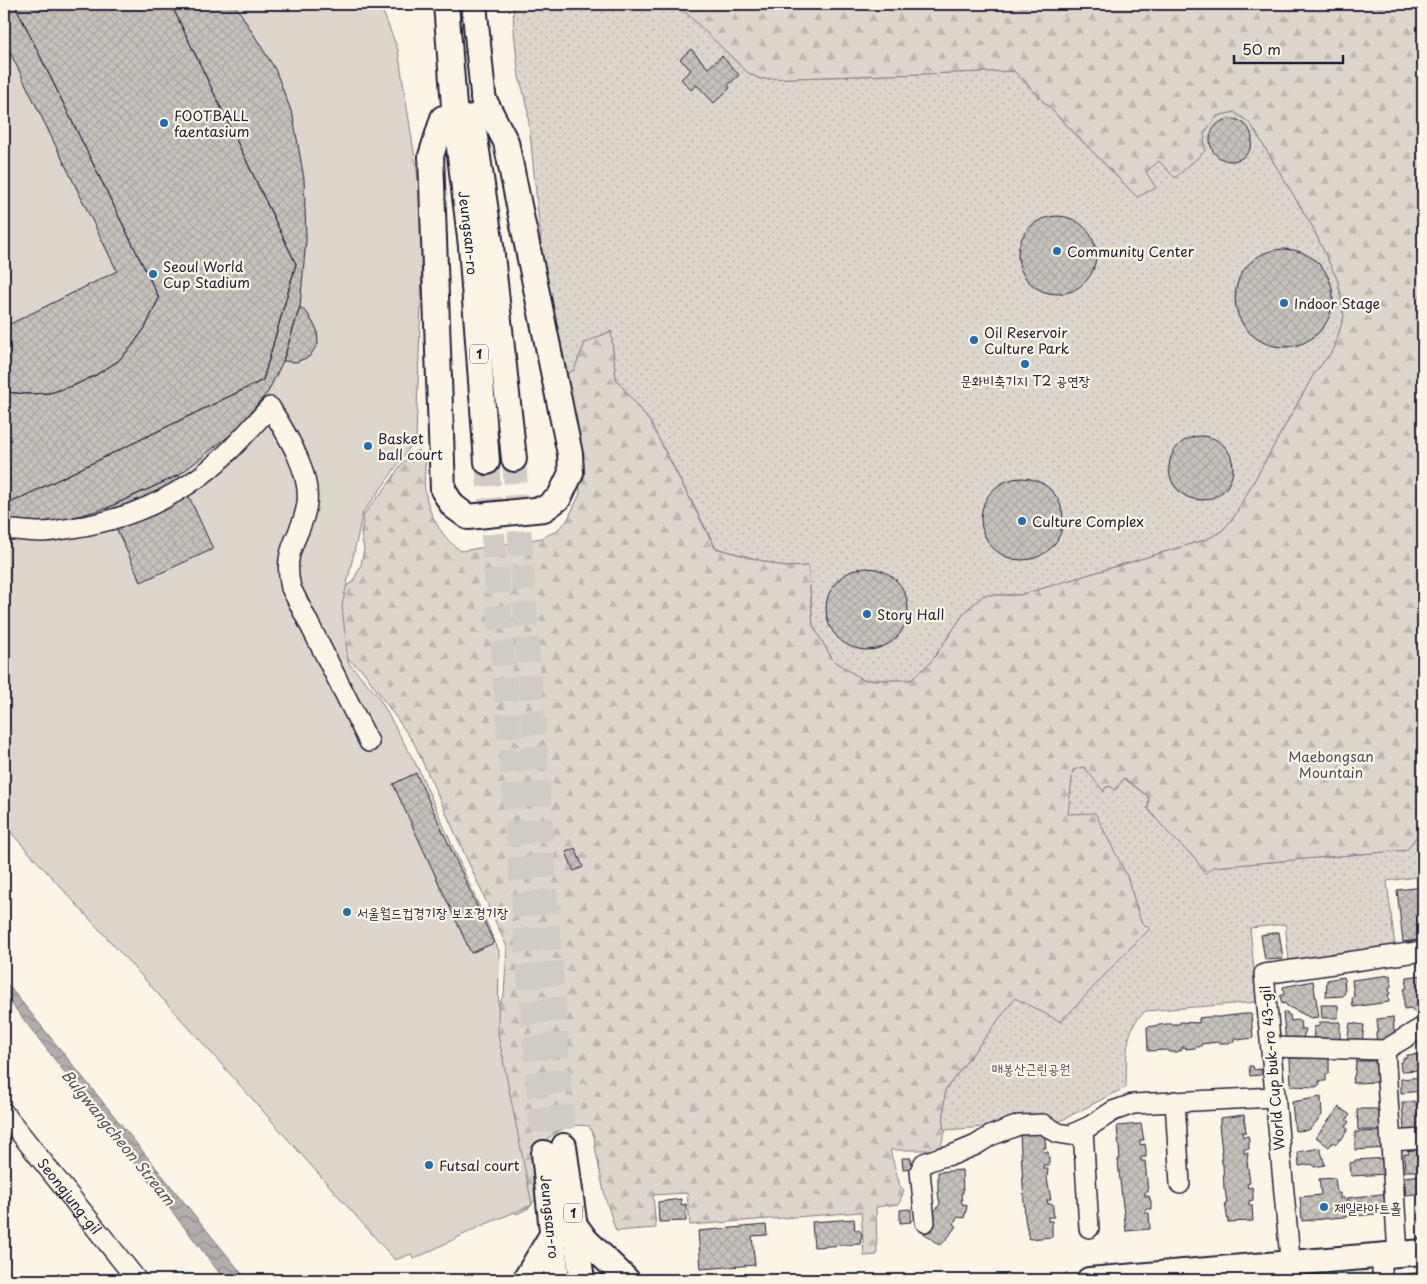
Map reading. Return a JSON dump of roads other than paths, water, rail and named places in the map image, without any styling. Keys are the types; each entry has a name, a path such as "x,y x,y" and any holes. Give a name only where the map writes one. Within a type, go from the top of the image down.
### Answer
{"main road":[{"name":"1","path":"431,4 455,218 481,246 500,217 483,98 474,4"},
{"name":"Jeungsan-ro","path":"446,4 454,106 481,246 514,459"},
{"name":"Jeungsan-ro","path":"461,4 481,246 486,462"},
{"path":"443,118 432,156 443,490 453,506 468,517 544,509 559,498 571,473 570,454 506,142 483,98"},
{"name":"Jeungsan-ro","path":"558,1280 553,1233 554,1150 575,1225 582,1280"},
{"path":"575,1225 586,1240 627,1280"},
{"path":"526,1280 553,1233"},
{"path":"1089,1280 1291,1272 1390,1255 1423,1252"}],"street":[{"path":"4,529 44,532 83,526 121,518 153,505 203,474 225,456 270,407 284,430 304,475 307,487 305,511 288,558 291,588 369,742"},
{"name":"World Cup buk-ro 43-gil","path":"1291,1272 1264,974 1423,951"},
{"path":"1271,1047 1385,1050 1423,1027"},
{"path":"1382,1280 1390,1255 1391,1141 1385,1050"},
{"path":"925,1222 920,1171 924,1163 941,1157 952,1156 990,1136 1019,1126 1043,1124 1058,1133 1070,1135 1083,1130 1113,1111 1133,1104 1275,1097"},
{"path":"1176,1101 1180,1184"},
{"name":"Seongjung-gil","path":"4,1113 137,1280"},
{"path":"1083,1130 1089,1228"},
{"path":"1391,1141 1423,1139"}],"water":[{"name":"Bulgwangcheon Stream","path":"4,980 247,1280 225,1280 4,994"}],"tunnel":[{"path":"514,459 564,1146"},
{"path":"487,462 544,1153"}],"place":[{"name":"FOOTBALL faentasium","path":"164,123"},
{"name":"Community Center","path":"1057,251"},
{"name":"Seoul World Cup Stadium","path":"153,274"},
{"name":"Indoor Stage","path":"1284,303"},
{"name":"Oil Reservoir Culture Park","path":"974,340"},
{"name":"문화비축기지 T2 공연장","path":"1025,364"},
{"name":"Basket ball court","path":"368,446"},
{"name":"Culture Complex","path":"1022,521"},
{"name":"Story Hall","path":"867,614"},
{"name":"서울월드컵경기장 보조경기장","path":"347,912"},
{"name":"Futsal court","path":"429,1165"},
{"name":"제일라아트홀","path":"1324,1207"}],"park label":[{"name":"Maebongsan Mountain","path":"1331,764"},
{"name":"매봉산근린공원","path":"1031,1068"}]}
